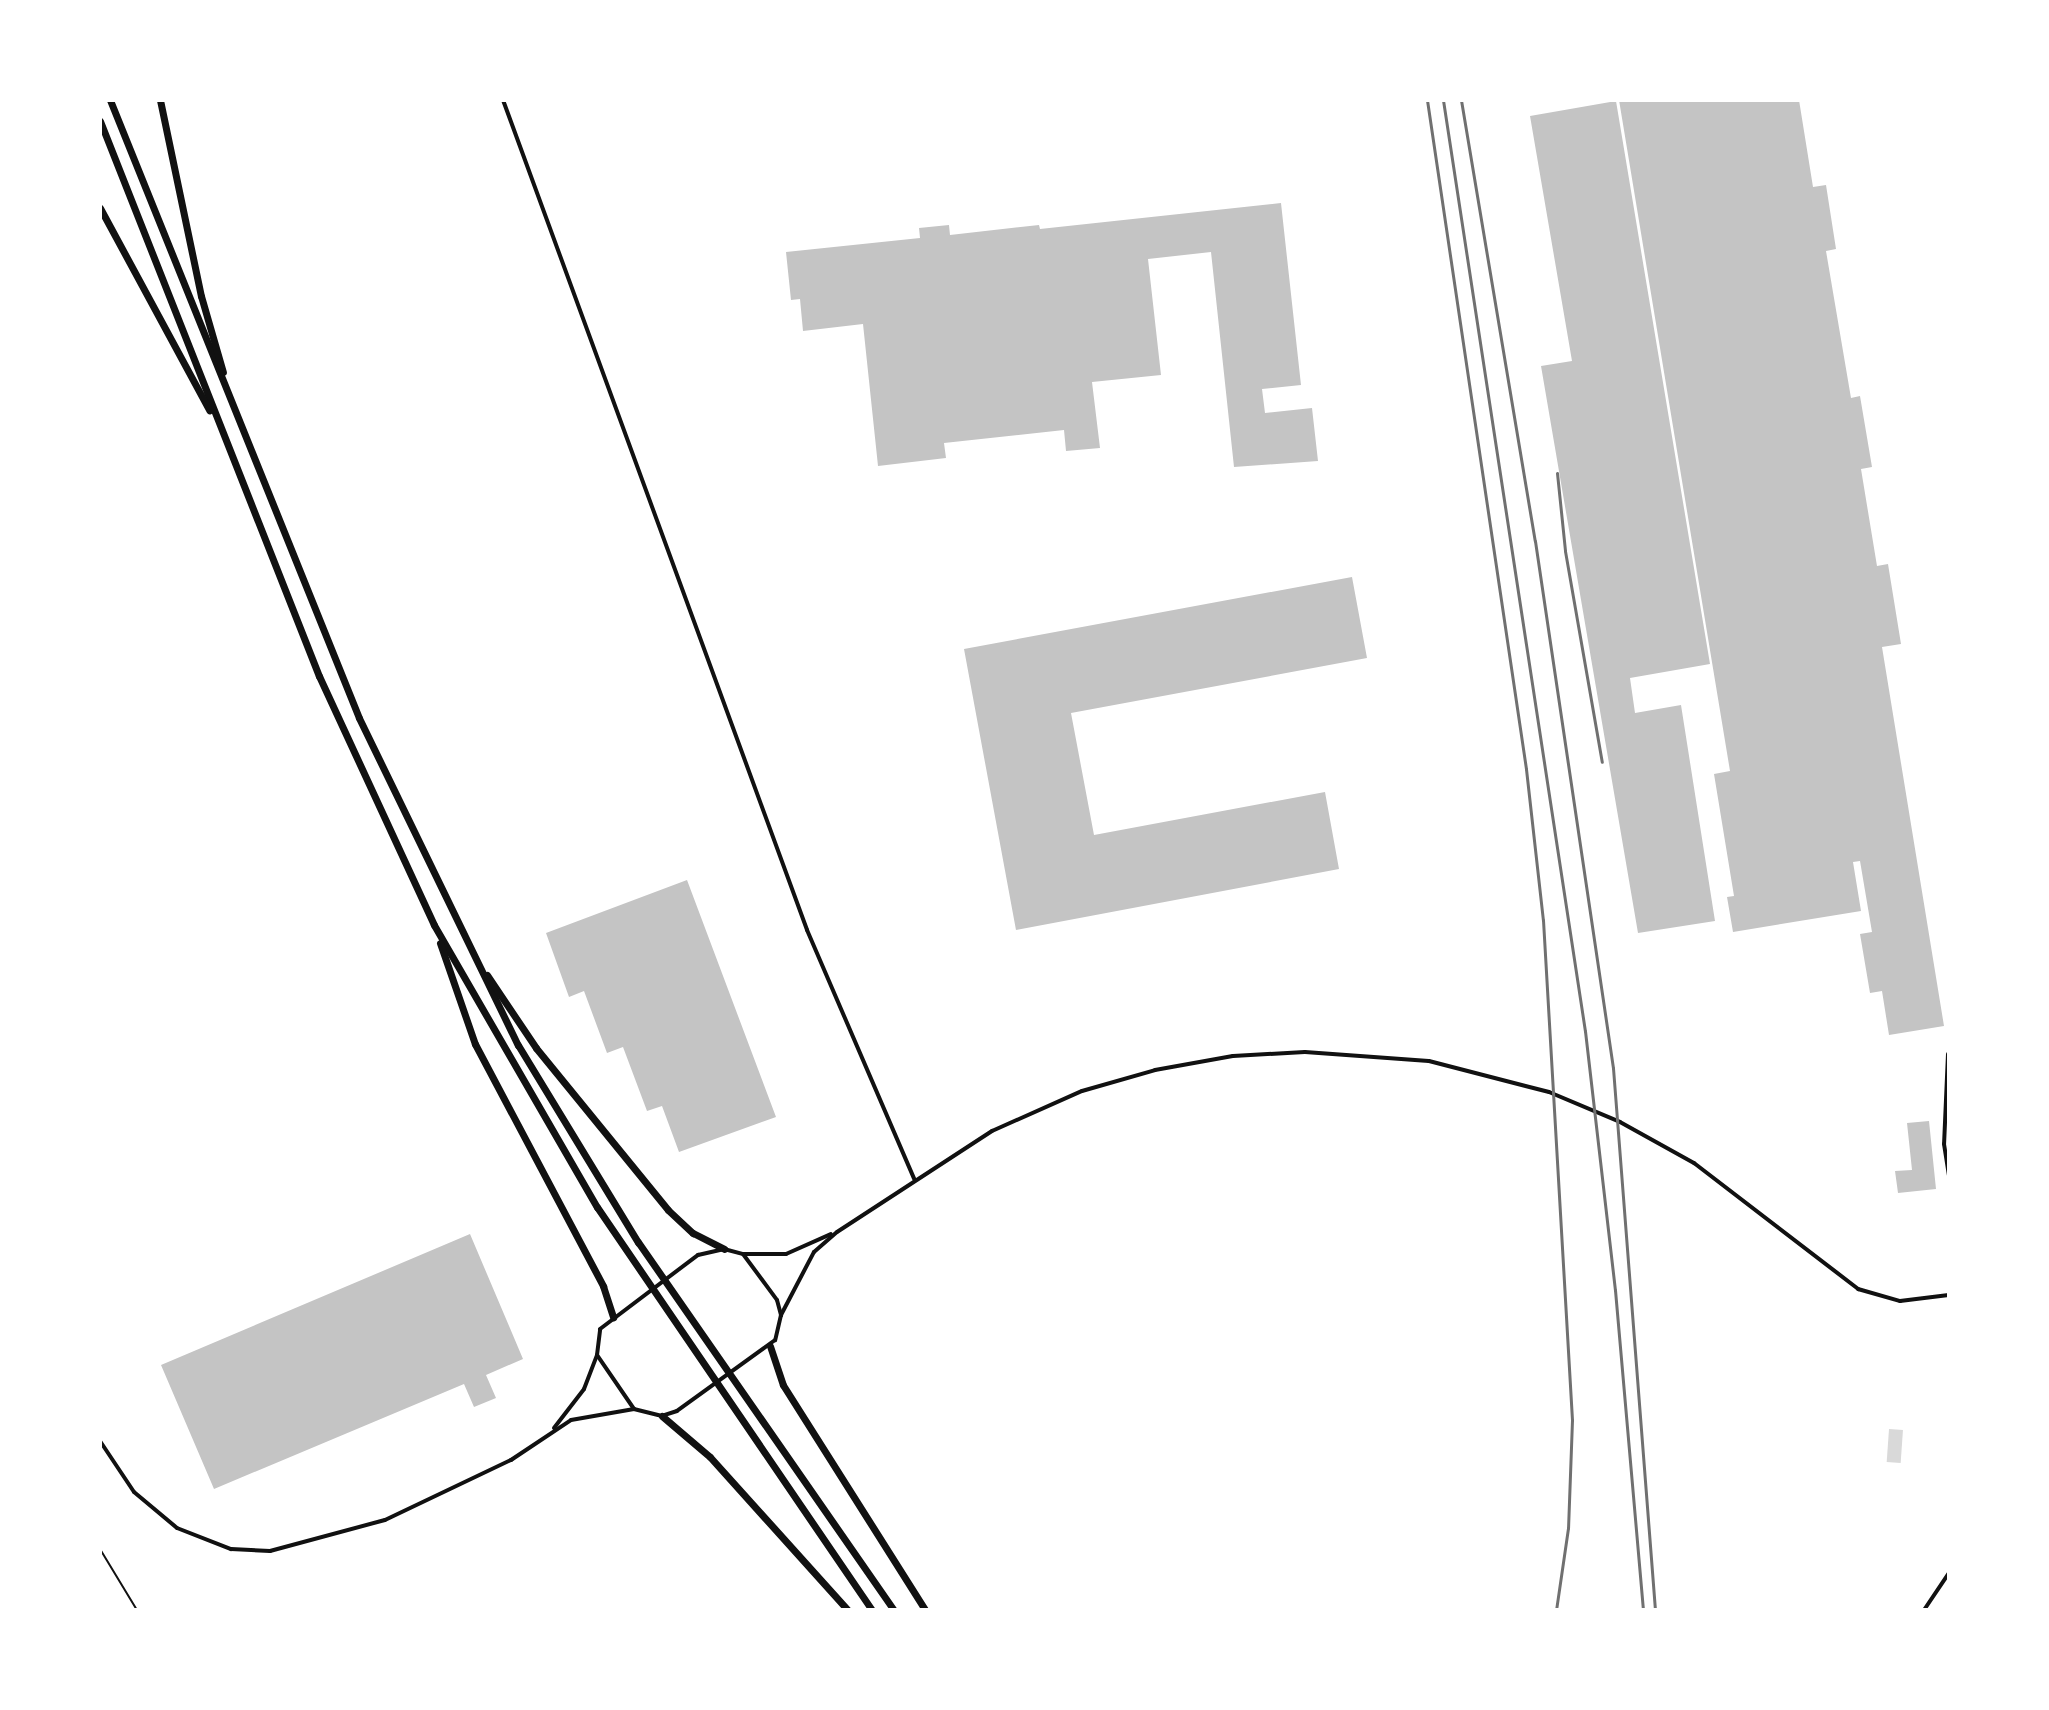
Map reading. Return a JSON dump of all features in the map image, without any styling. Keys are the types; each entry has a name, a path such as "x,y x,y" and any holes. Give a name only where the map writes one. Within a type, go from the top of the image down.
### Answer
{"highway":[{"path":"110,100 359,718 465,942 525,1057 638,1242 894,1610"},
{"path":"160,100 201,296 244,435"},
{"path":"100,121 333,710 434,925 604,1218 872,1610"},
{"path":"100,208 182,352 239,475"},
{"path":"434,925 475,1044 603,1286 613,1317"},
{"path":"465,942 536,1048 668,1210 693,1233 724,1249"},
{"path":"770,1346 783,1385 925,1610"},
{"path":"662,1416 710,1457 848,1610"}],"street":[{"path":"503,100 807,930 914,1179"},
{"path":"100,1441 134,1492 177,1528 231,1549 270,1551 385,1520 511,1460 553,1429 592,1413 634,1409 662,1416 691,1403 770,1346 781,1315 814,1252 837,1232 914,1179 992,1131 1050,1104 1119,1079 1201,1061 1265,1053 1363,1053 1460,1067 1524,1083 1600,1113 1675,1151 1858,1289 1900,1301 1949,1295"},
{"path":"1948,1054 1944,1144 1949,1176"},
{"path":"553,1429 584,1389 597,1355 600,1329 624,1306 687,1263 724,1249 743,1254 786,1254 837,1232"},
{"path":"743,1254 777,1300 781,1315"},
{"path":"597,1355 634,1409"},
{"path":"1924,1610 1949,1573"}],"path":[{"path":"100,1549 137,1610"}],"shaded area":[{"path":"1889,1429 1903,1430 1901,1463 1887,1462"}],"building":[{"path":"1619,100 1799,100 1813,187 1826,185 1836,249 1826,251 1851,398 1860,396 1872,467 1861,469 1877,566 1888,564 1901,644 1882,647 1944,1026 1889,1035 1882,991 1870,993 1860,934 1872,932 1860,861 1853,862 1861,911 1733,932 1727,897 1734,896 1714,774 1730,771"},
{"path":"1616,101 1710,664 1630,678 1635,713 1681,705 1715,921 1638,933 1541,366 1572,361 1530,116"},
{"path":"1281,203 1301,385 1262,389 1265,413 1312,408 1318,461 1234,467 1211,252 1148,259 1161,375 1092,382 1100,448 1066,451 1064,430 944,443 946,458 878,466 863,324 803,331 800,299 791,300 786,252 920,238 919,228 949,225 950,235 1039,225 1040,229"},
{"path":"1352,577 1367,658 1071,713 1094,835 1325,792 1339,869 1016,930 964,649"},
{"path":"687,880 776,1117 679,1152 662,1106 647,1111 623,1047 607,1053 584,991 569,997 546,933"},
{"path":"1929,1121 1936,1189 1898,1193 1895,1171 1912,1170 1907,1123"},
{"path":"470,1234 523,1359 486,1375 496,1398 474,1407 464,1384 214,1489 161,1365"}],"railway":[{"path":"1427,100 1526,769 1543,920 1572,1420 1568,1528 1556,1610"},
{"path":"1443,100 1585,1031 1615,1290 1643,1610"},
{"path":"1461,100 1535,541 1613,1068 1655,1610"},
{"path":"1557,473 1565,551 1602,762"}]}
